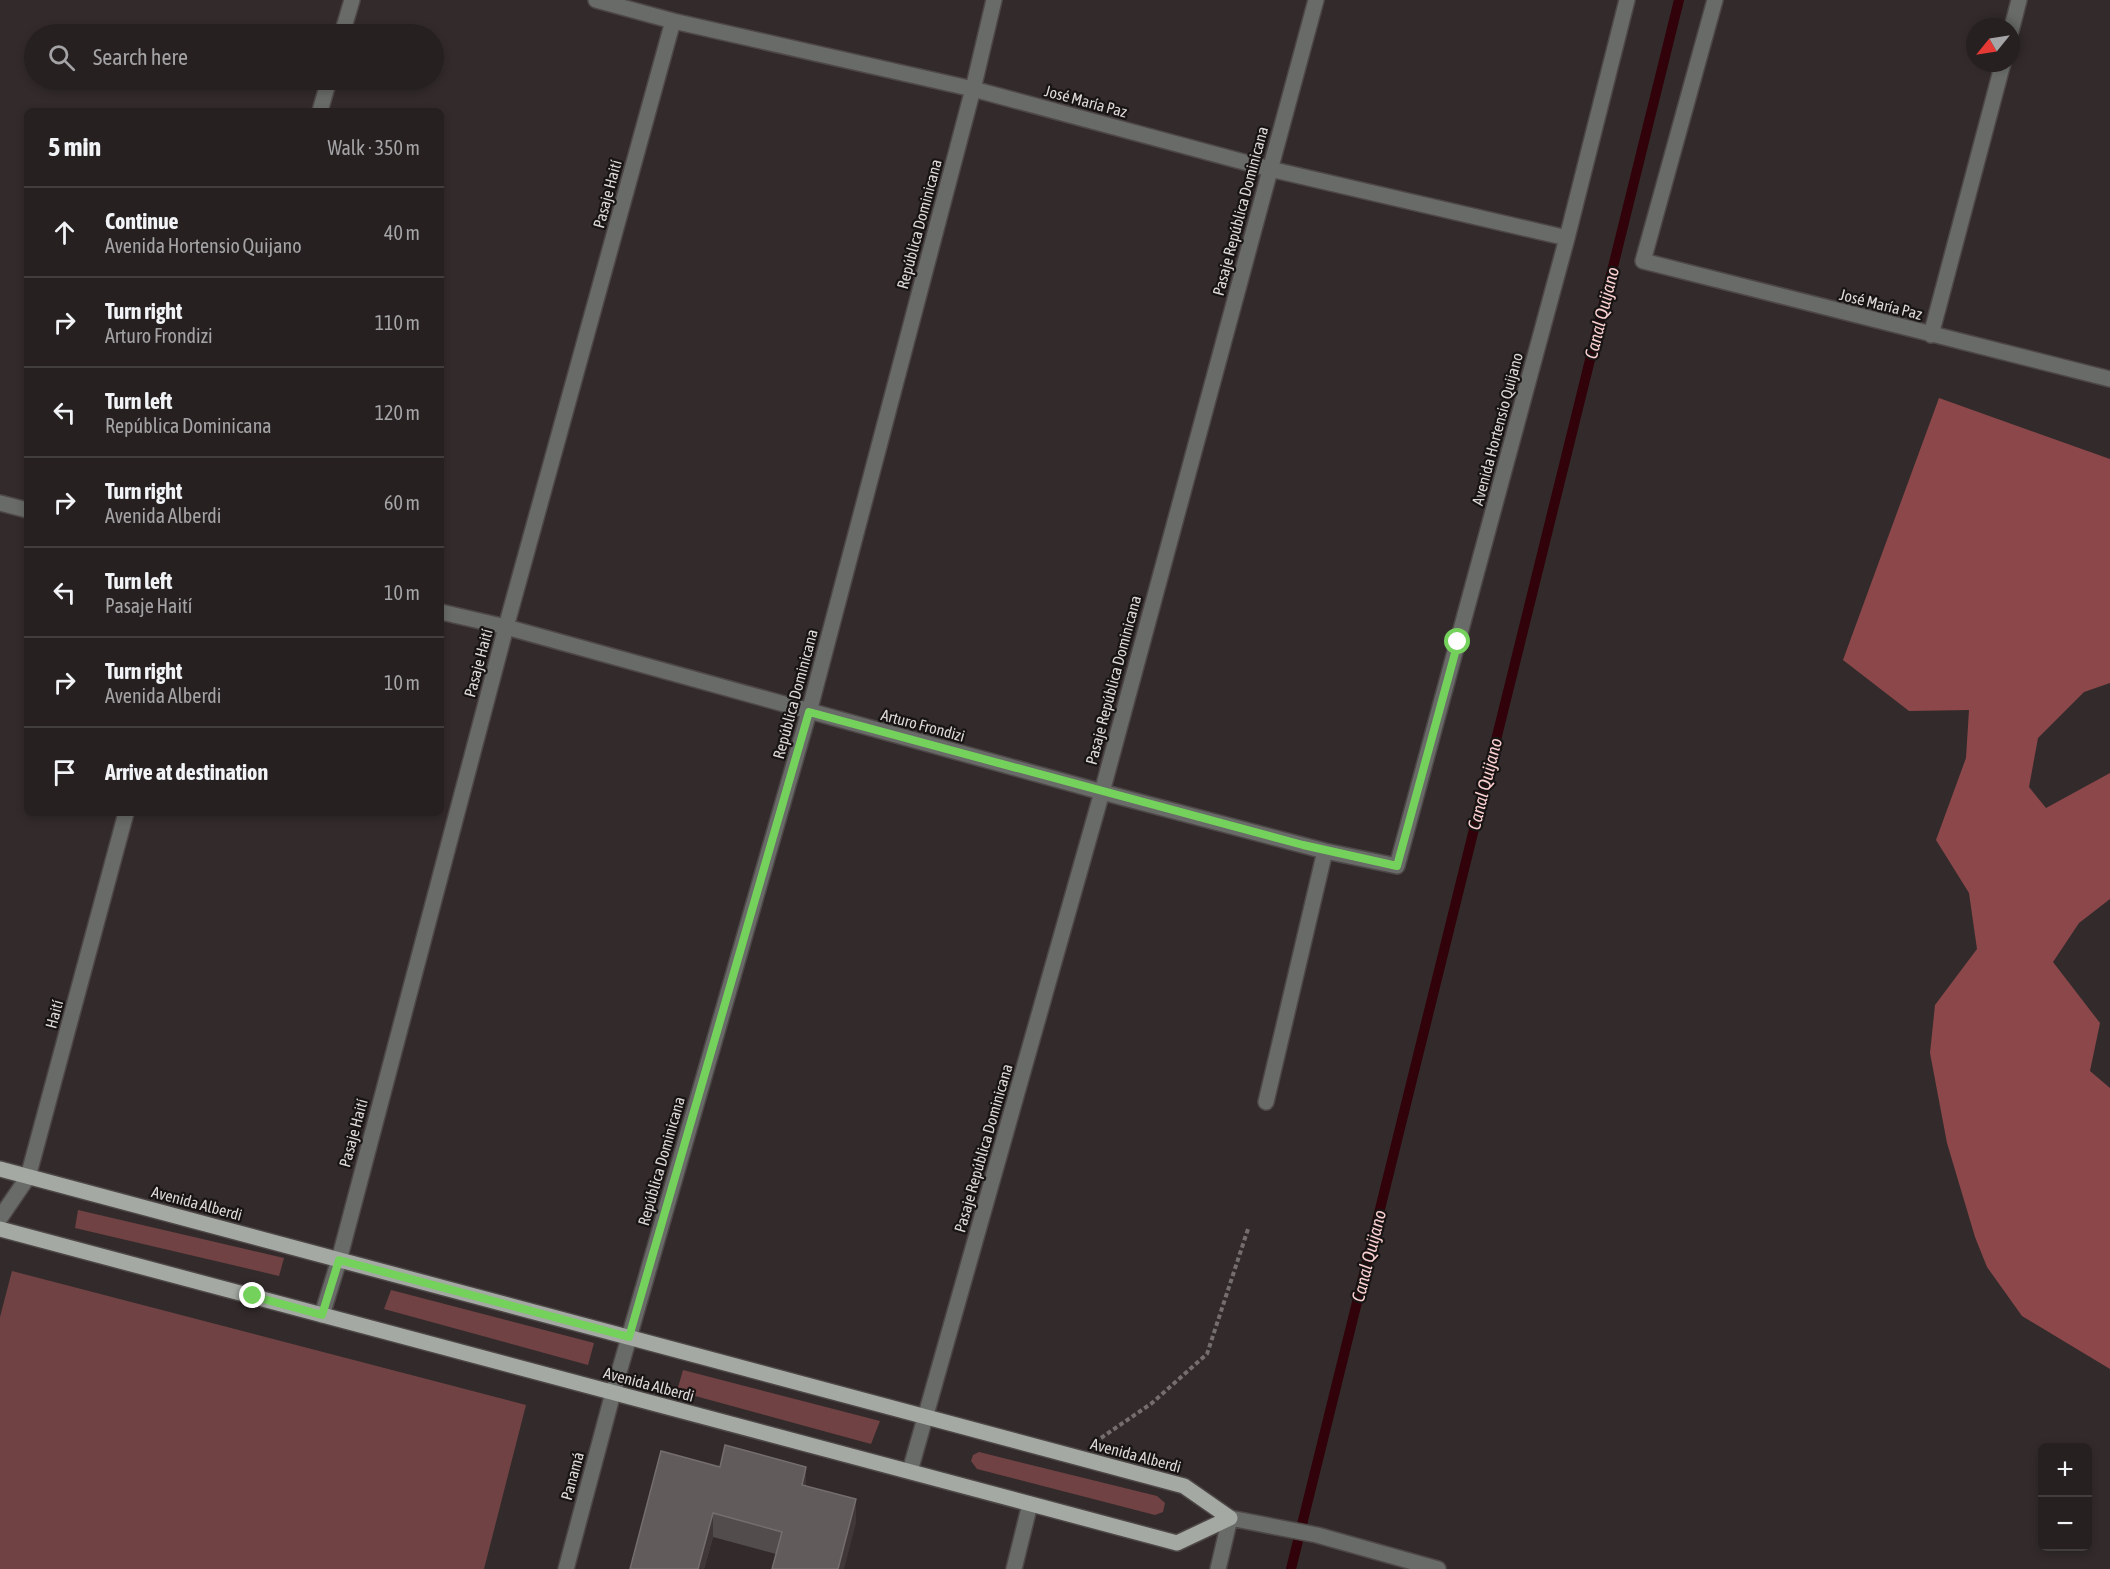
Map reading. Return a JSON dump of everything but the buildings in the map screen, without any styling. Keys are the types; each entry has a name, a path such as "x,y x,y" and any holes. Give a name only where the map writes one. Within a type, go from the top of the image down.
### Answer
{"main road":[{"name":"Avenida Alberdi","path":"0,1169 1184,1486 1230,1518 1177,1543 0,1229"}],"street":[{"path":"345,24 352,0"},
{"name":"José María Paz","path":"596,0 673,21 973,89 1270,169 1567,238"},
{"name":"República Dominicana","path":"613,1393 809,712 973,89 994,0"},
{"name":"Pasaje República Dominicana","path":"910,1471 1102,792 1316,0"},
{"name":"Avenida Hortensio Quijano","path":"1397,866 1567,238 1627,0"},
{"name":"José María Paz","path":"1715,0 1643,261 2110,379"},
{"path":"2014,18 2019,0"},
{"name":"Pasaje Haití","path":"322,1315 339,1260 506,627 673,21"},
{"path":"1931,335 2001,72"},
{"path":"322,108 326,90"},
{"path":"0,503 24,509"},
{"name":"Arturo Frondizi","path":"444,613 506,627 1102,792 1325,851 1397,866"},
{"name":"Haití","path":"0,1218 27,1177 125,816"},
{"path":"1266,1102 1325,851"},
{"name":"Panamá","path":"566,1569 613,1393"},
{"path":"1014,1569 1030,1503"},
{"path":"1218,1569 1230,1518 1317,1535 1438,1569"}],"path":[{"path":"1073,1457 1152,1403 1207,1353 1248,1229"}],"shaded area":[{"path":"1939,398 2110,459 2110,683 2084,692 2038,738 2029,787 2046,808 2110,773 2110,899 2079,923 2053,962 2100,1023 2090,1071 2110,1088 2110,1369 2022,1316 1987,1267 1975,1237 1947,1143 1930,1053 1935,1005 1977,949 1969,893 1936,840 1966,758 1969,710 1909,711 1843,660"},
{"path":"78,1210 284,1258 279,1276 75,1228"},
{"path":"12,1271 526,1405 484,1569 0,1569 0,1317"},
{"path":"391,1290 594,1343 588,1365 384,1309"},
{"path":"683,1370 880,1421 871,1444 677,1391"},
{"path":"979,1452 1157,1496 1165,1503 1163,1512 1155,1515 977,1469 971,1461 973,1455"}],"waterway":[{"name":"Canal Quijano","path":"1291,1569 1679,0"}],"route":[{"path":"253,1296 322,1315 339,1260 629,1337 809,712 1325,851 1397,866 1458,642"}]}
